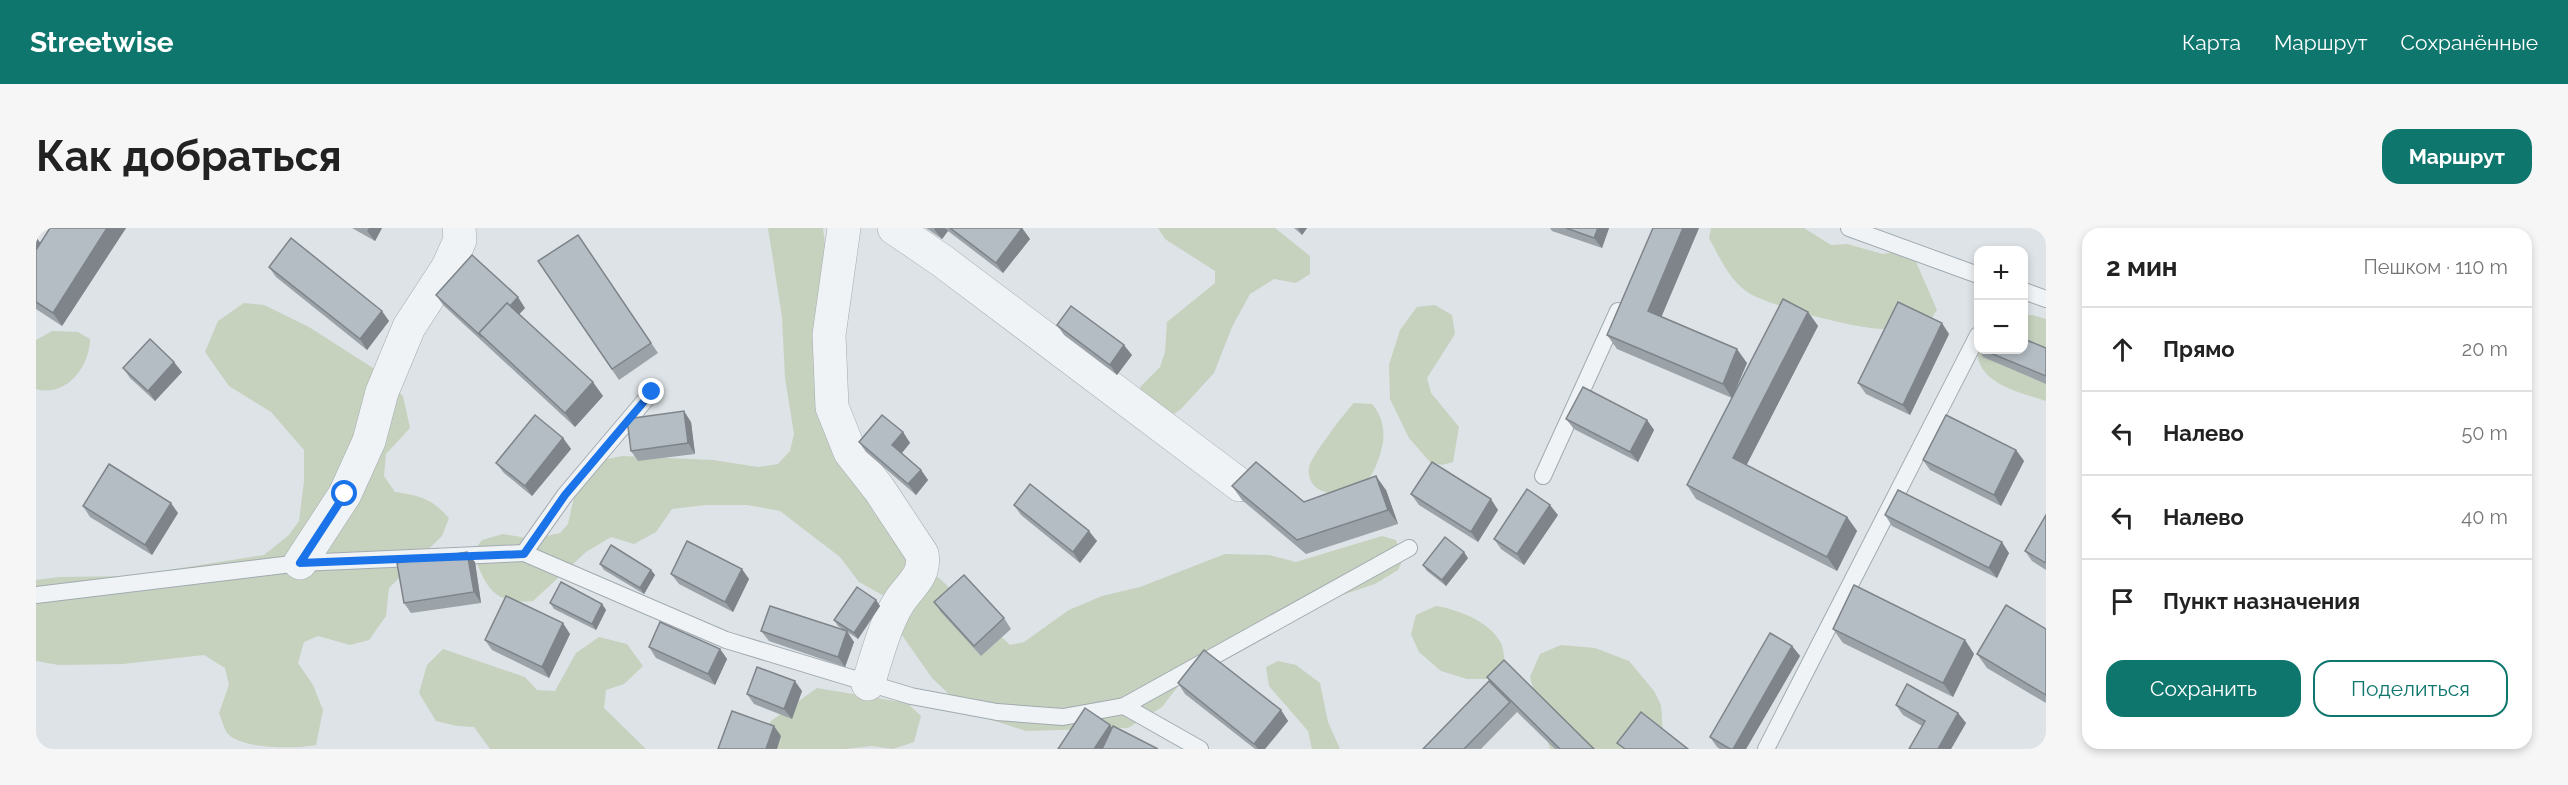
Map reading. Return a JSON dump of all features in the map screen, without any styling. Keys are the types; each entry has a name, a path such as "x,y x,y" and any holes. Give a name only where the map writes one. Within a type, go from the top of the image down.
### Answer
{"street":[{"path":"300,563 345,494 369,441 382,392 409,327 448,267 460,240 459,228"},
{"path":"844,228 829,335 832,407 850,452 879,489 922,554 924,563 920,576 899,602 887,628 868,684"},
{"path":"894,228 941,260 1240,485"}],"lane":[{"path":"1849,228 1974,274"},
{"path":"2028,292 2046,299"},
{"path":"1543,476 1626,293"},
{"path":"1766,749 1974,343"},
{"path":"524,554 565,495 652,392"},
{"path":"36,595 300,563 524,554 726,640 868,684 911,696 997,712 1063,717 1124,706 1409,548"},
{"path":"1124,706 1200,749"}],"green space":[{"path":"768,228 823,228 848,439 917,557 886,597 859,582 840,557 780,511 747,505 706,505 672,509 656,532 634,544 611,537 586,552 533,601 508,600 492,591 482,575 473,552 482,540 503,534 532,539 560,533 568,524 574,497 602,460 622,456 713,460 758,467 778,464 790,451 794,434 785,378 782,317"},
{"path":"1158,228 1275,228 1310,256 1310,274 1296,283 1274,279 1250,294 1232,327 1214,373 1181,409 1153,429 1134,404 1141,386 1160,367 1165,352 1167,322 1215,283 1215,271 1165,239"},
{"path":"1711,228 1804,228 1831,245 1847,244 1883,254 1897,251 1916,262 1937,310 1931,319 1886,329 1857,326 1775,304 1749,293 1736,282 1709,238"},
{"path":"244,303 264,305 309,327 373,368 403,396 410,428 386,454 384,476 395,492 425,499 437,506 449,518 442,536 389,588 386,616 369,640 350,645 318,636 304,642 298,663 313,685 323,710 316,745 283,747 258,745 236,740 229,735 219,713 229,685 225,668 204,655 123,664 59,665 36,661 36,580 59,577 130,576 264,555 289,535 299,521 304,481 304,450 271,412 229,386 205,352 218,321"},
{"path":"1435,305 1452,315 1455,334 1427,378 1431,393 1459,427 1453,462 1442,465 1430,462 1409,438 1390,399 1389,365 1400,330 1417,307"},
{"path":"2028,315 2046,319 2046,401 2012,389 1990,378 1978,359 1978,354 2028,354"},
{"path":"52,331 78,332 90,339 86,359 74,378 57,389 47,391 36,389 36,340"},
{"path":"1354,403 1372,404 1381,418 1384,435 1378,462 1368,480 1357,489 1338,493 1320,490 1310,477 1309,467 1336,425"},
{"path":"1382,536 1396,540 1403,560 1398,570 1375,584 1327,600 1189,672 1162,707 1128,728 1026,731 986,718 956,701 932,678 897,628 925,581 938,577 1010,645 1024,642 1069,610 1102,596 1140,587 1225,554 1269,555 1296,562"},
{"path":"1436,606 1464,614 1489,628 1501,643 1505,666 1490,679 1467,679 1441,671 1419,652 1411,634 1416,615"},
{"path":"599,637 627,644 643,666 624,684 606,690 604,708 646,749 490,749 474,727 436,721 419,693 427,665 443,649 525,677 537,690 555,691 576,653"},
{"path":"1561,645 1595,648 1629,661 1654,691 1661,705 1664,749 1550,749 1530,677 1540,654"},
{"path":"1278,661 1296,665 1320,683 1328,722 1340,749 1312,749 1308,731 1269,686 1266,667"},
{"path":"817,688 907,703 921,716 914,742 893,749 872,746 845,749 755,749 771,721"}],"building":[{"path":"50,228 107,228 53,313 36,302 36,250"},
{"path":"950,228 1022,228 996,263"},
{"path":"1566,228 1598,228 1594,238"},
{"path":"1653,228 1683,228 1648,311 1737,349 1723,384 1607,335"},
{"path":"578,235 651,343 612,369 538,261"},
{"path":"291,238 382,311 360,339 269,267"},
{"path":"472,255 518,297 510,306 507,303 479,333 482,337 436,295"},
{"path":"1783,299 1808,312 1733,458 1847,517 1827,557 1687,485"},
{"path":"1898,302 1942,323 1903,405 1858,383"},
{"path":"507,303 593,382 565,413 479,333"},
{"path":"1071,306 1124,345 1110,365 1057,325"},
{"path":"150,339 174,362 148,391 123,368"},
{"path":"2028,341 2046,348 2046,376 1993,354 2028,354"},
{"path":"1583,387 1647,420 1630,452 1566,419"},
{"path":"684,411 688,443 631,451 627,419"},
{"path":"535,415 563,438 525,486 496,463"},
{"path":"882,415 903,432 892,445 921,470 908,484 859,442"},
{"path":"1946,415 2016,450 1994,495 1923,460"},
{"path":"1256,462 1304,502 1376,476 1388,510 1297,540 1232,486"},
{"path":"1432,462 1491,499 1471,532 1411,494"},
{"path":"109,464 171,503 145,545 83,506"},
{"path":"1030,484 1089,531 1073,552 1014,505"},
{"path":"1527,489 1550,505 1517,554 1494,539"},
{"path":"1898,490 2002,542 1989,568 1885,515"},
{"path":"2046,515 2046,563 2025,551"},
{"path":"1445,537 1464,552 1442,580 1423,565"},
{"path":"687,541 742,569 725,602 671,574"},
{"path":"611,545 651,570 640,588 600,564"},
{"path":"467,552 474,592 404,603 397,563"},
{"path":"964,575 1004,618 974,646 934,602"},
{"path":"561,582 602,604 592,624 550,603"},
{"path":"1854,585 1965,640 1943,683 1833,629"},
{"path":"857,587 876,600 854,633 834,620"},
{"path":"506,596 563,623 542,667 485,640"},
{"path":"2006,605 2046,629 2046,695 1977,654"},
{"path":"770,606 847,631 838,657 761,631"},
{"path":"660,622 720,649 708,674 649,647"},
{"path":"1770,633 1792,646 1733,749 1730,749 1710,737"},
{"path":"1204,650 1281,710 1254,744 1178,683"},
{"path":"1504,660 1594,749 1560,749 1487,677"},
{"path":"757,667 795,681 784,709 747,694"},
{"path":"1489,681 1510,702 1464,749 1423,749"},
{"path":"1907,684 1958,713 1938,749 1909,749 1925,721 1896,705"},
{"path":"1085,708 1110,725 1094,749 1058,749"},
{"path":"732,711 774,726 766,749 718,749"},
{"path":"1641,712 1688,749 1625,749 1617,743"},
{"path":"1113,726 1158,749 1102,749"}],"route":[{"path":"345,494 300,563 524,554 565,495 652,392"}]}
